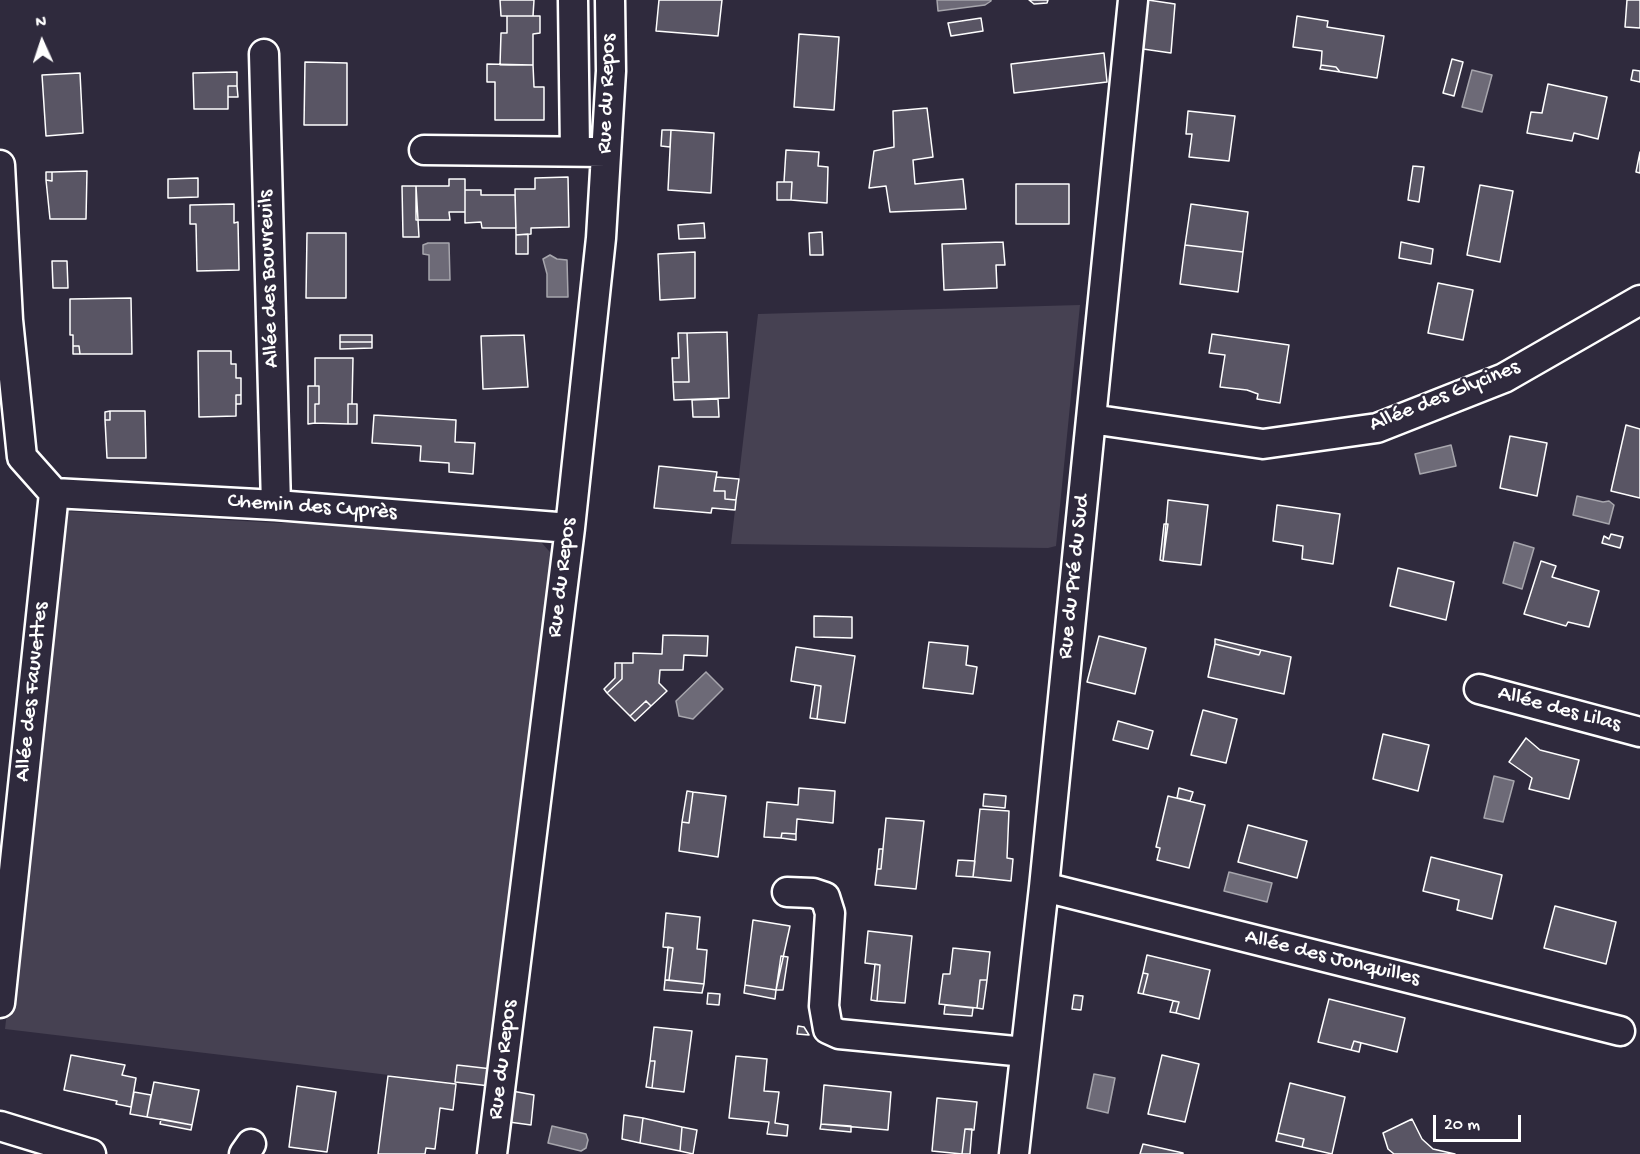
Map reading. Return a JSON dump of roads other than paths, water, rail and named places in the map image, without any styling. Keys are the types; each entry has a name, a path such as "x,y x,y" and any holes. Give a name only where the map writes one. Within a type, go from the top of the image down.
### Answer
{"street":[{"path":"573,0 575,150"},
{"name":"Rue du Repos","path":"492,1154 570,528 601,238 611,71 610,0"},
{"name":"Rue du Pré du Sud","path":"1014,1154 1044,887 1133,0"},
{"name":"Allée des Bouvreuils","path":"264,54 276,505"},
{"path":"424,150 606,152"},
{"path":"0,165 4,320 22,458 54,493"},
{"name":"Allée des Glycines","path":"1091,419 1263,444 1377,428 1504,378 1640,300"},
{"name":"Chemin des Cyprès","path":"54,493 276,505 570,528"},
{"name":"Allée des Fauvettes","path":"0,1003 6,891 54,493"},
{"name":"Allée des Lilas","path":"1479,688 1640,732"},
{"name":"Allée des Jonquilles","path":"1044,887 1620,1031"},
{"path":"788,892 813,893 825,897 830,913 824,1006 828,1029 839,1034 1025,1052"},
{"path":"0,1126 91,1154"}]}
